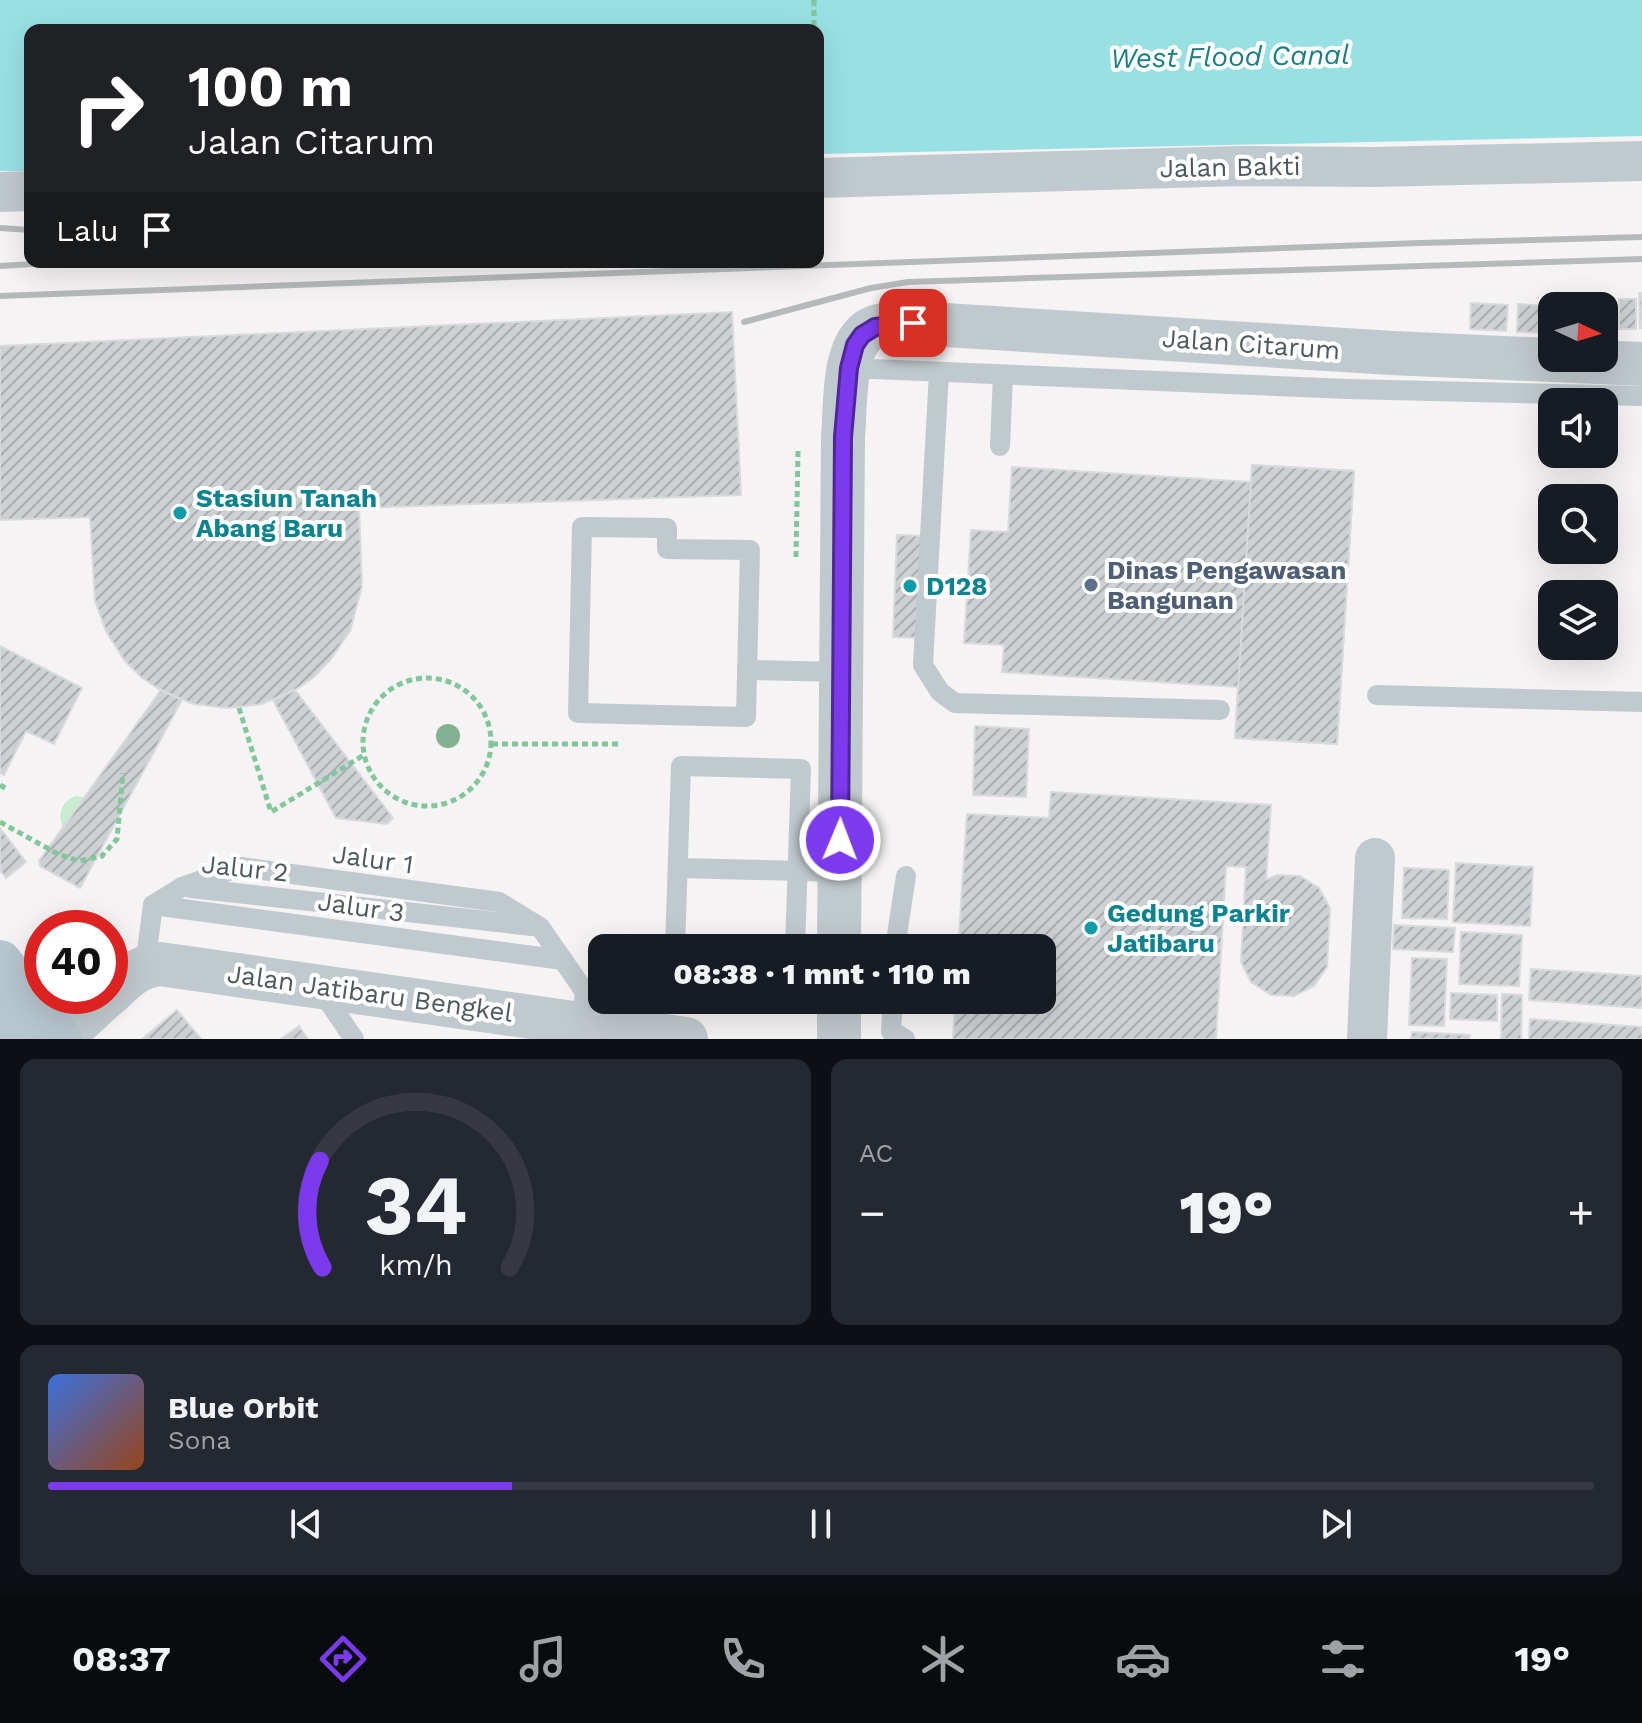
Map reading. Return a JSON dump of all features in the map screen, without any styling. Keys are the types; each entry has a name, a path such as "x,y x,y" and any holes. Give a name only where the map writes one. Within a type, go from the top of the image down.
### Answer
{"main road":[{"path":"0,962 60,1039"},
{"path":"0,1012 21,1039"}],"street":[{"name":"Jalan Bakti","path":"824,178 1240,166 1375,167 1642,161"},
{"path":"0,192 24,191"},
{"name":"Jalan Citarum","path":"855,352 875,327 913,323 1392,353 1642,364"},
{"path":"835,934 818,872 841,672 843,437 855,352"},
{"path":"1367,1039 1375,858"},
{"name":"Jalan Jatibaru Bengkel","path":"145,966 160,964 319,987 524,1024 582,1023 686,1039"},
{"path":"128,977 145,966"},
{"path":"60,1039 88,1014"},
{"path":"839,1014 839,1039"}],"lane":[{"path":"855,352 939,372 1348,389 1642,396"},
{"path":"939,372 923,665 940,692 955,703 1220,710"},
{"path":"1000,446 1003,375"},
{"path":"582,527 667,528 667,549 750,550 747,670 746,717 578,713 582,527"},
{"path":"747,670 841,672"},
{"path":"1377,695 1642,702"},
{"path":"676,934 681,766 801,769 818,872 799,934"},
{"name":"Jalur 1","path":"182,887 240,867 499,902 540,927"},
{"path":"678,868 818,872"},
{"path":"897,934 906,876"},
{"path":"145,966 153,905 182,887"},
{"name":"Jalur 2","path":"182,887 540,927"},
{"name":"Jalur 3","path":"153,905 563,960"},
{"path":"540,927 585,992 582,1023"},
{"path":"319,987 354,1039"},
{"path":"892,1014 891,1031 905,1039"}],"path":[{"path":"814,0 814,24"},
{"path":"796,557 798,451"},
{"path":"437,677 452,683 466,689 486,713 492,744 484,774 463,797 433,807 402,803 377,784 364,755 365,724 380,697 406,680 437,677"},
{"path":"239,708 271,812 364,755"},
{"path":"0,822 79,861 102,856 117,839 123,773"},
{"path":"0,785 7,789"}],"green space":[{"path":"75,796 86,797 64,830 61,810"}],"water":[{"name":"West Flood Canal","path":"0,0 1642,0 1642,136 824,154 824,24 24,24 24,171 0,171"}],"building":[{"path":"1639,293 1642,293 1642,328 1640,328"},
{"path":"1619,299 1636,299 1636,329 1619,329"},
{"path":"1471,303 1508,305 1506,331 1470,329"},
{"path":"1518,304 1538,305 1538,333 1517,332"},
{"name":"Stasiun Tanah Abang Baru","path":"732,312 741,495 359,508 362,586 350,631 314,677 295,690 262,704 228,708 193,704 161,690 141,677 125,661 106,631 95,601 90,517 0,520 0,346"},
{"path":"1252,465 1354,471 1337,744 1235,738 1238,687 1002,672 1004,645 964,643 971,530 1008,532 1012,467 1251,482"},
{"path":"1252,465 1354,471 1337,744 1235,738"},
{"name":"D128","path":"897,535 926,536 922,638 893,637"},
{"path":"0,646 82,688 54,744 26,731 4,775 0,773"},
{"path":"161,690 182,700 80,888 40,866 39,861"},
{"path":"295,690 393,818 387,824 336,818 273,700"},
{"path":"975,726 1029,729 1026,797 973,795"},
{"name":"Gedung Parkir Jatibaru","path":"1051,792 1271,805 1266,880 1277,875 1300,876 1319,888 1330,908 1327,967 1314,986 1294,996 1271,995 1251,982 1241,962 1246,867 1226,866 1216,1039 953,1039 954,1014 1056,1014 1056,934 959,934 967,814 1049,818"},
{"path":"0,828 26,862 6,878 0,870"},
{"path":"1456,863 1533,867 1530,926 1453,922"},
{"path":"1404,868 1449,870 1447,919 1402,918"},
{"path":"1394,925 1455,928 1453,952 1393,949"},
{"path":"1461,932 1522,935 1519,986 1459,984"},
{"path":"1412,958 1447,959 1444,1026 1409,1025"},
{"path":"1531,969 1642,976 1642,1008 1529,1000"},
{"path":"1451,993 1497,995 1497,1021 1450,1019"},
{"path":"1502,994 1522,995 1521,1039 1501,1039"},
{"path":"177,1010 201,1039 142,1039"},
{"path":"1530,1019 1642,1027 1642,1039 1529,1039"},
{"path":"299,1026 308,1039 281,1039"},
{"path":"1412,1032 1470,1035 1469,1039 1411,1039"}],"railway":[{"path":"0,228 24,230"},
{"path":"824,265 1642,237"},
{"path":"744,322 871,288 908,282 1642,259"},
{"path":"0,266 24,265"},
{"path":"0,296 750,268"}],"place":[{"name":"Stasiun Tanah Abang Baru","path":"180,513"},
{"name":"Dinas Pengawasan Bangunan","path":"1091,585"},
{"name":"D128","path":"910,586"},
{"name":"Gedung Parkir Jatibaru","path":"1091,928"}],"route":[{"path":"840,840 843,437 849,368 855,345 862,335 875,327 913,323"}]}
